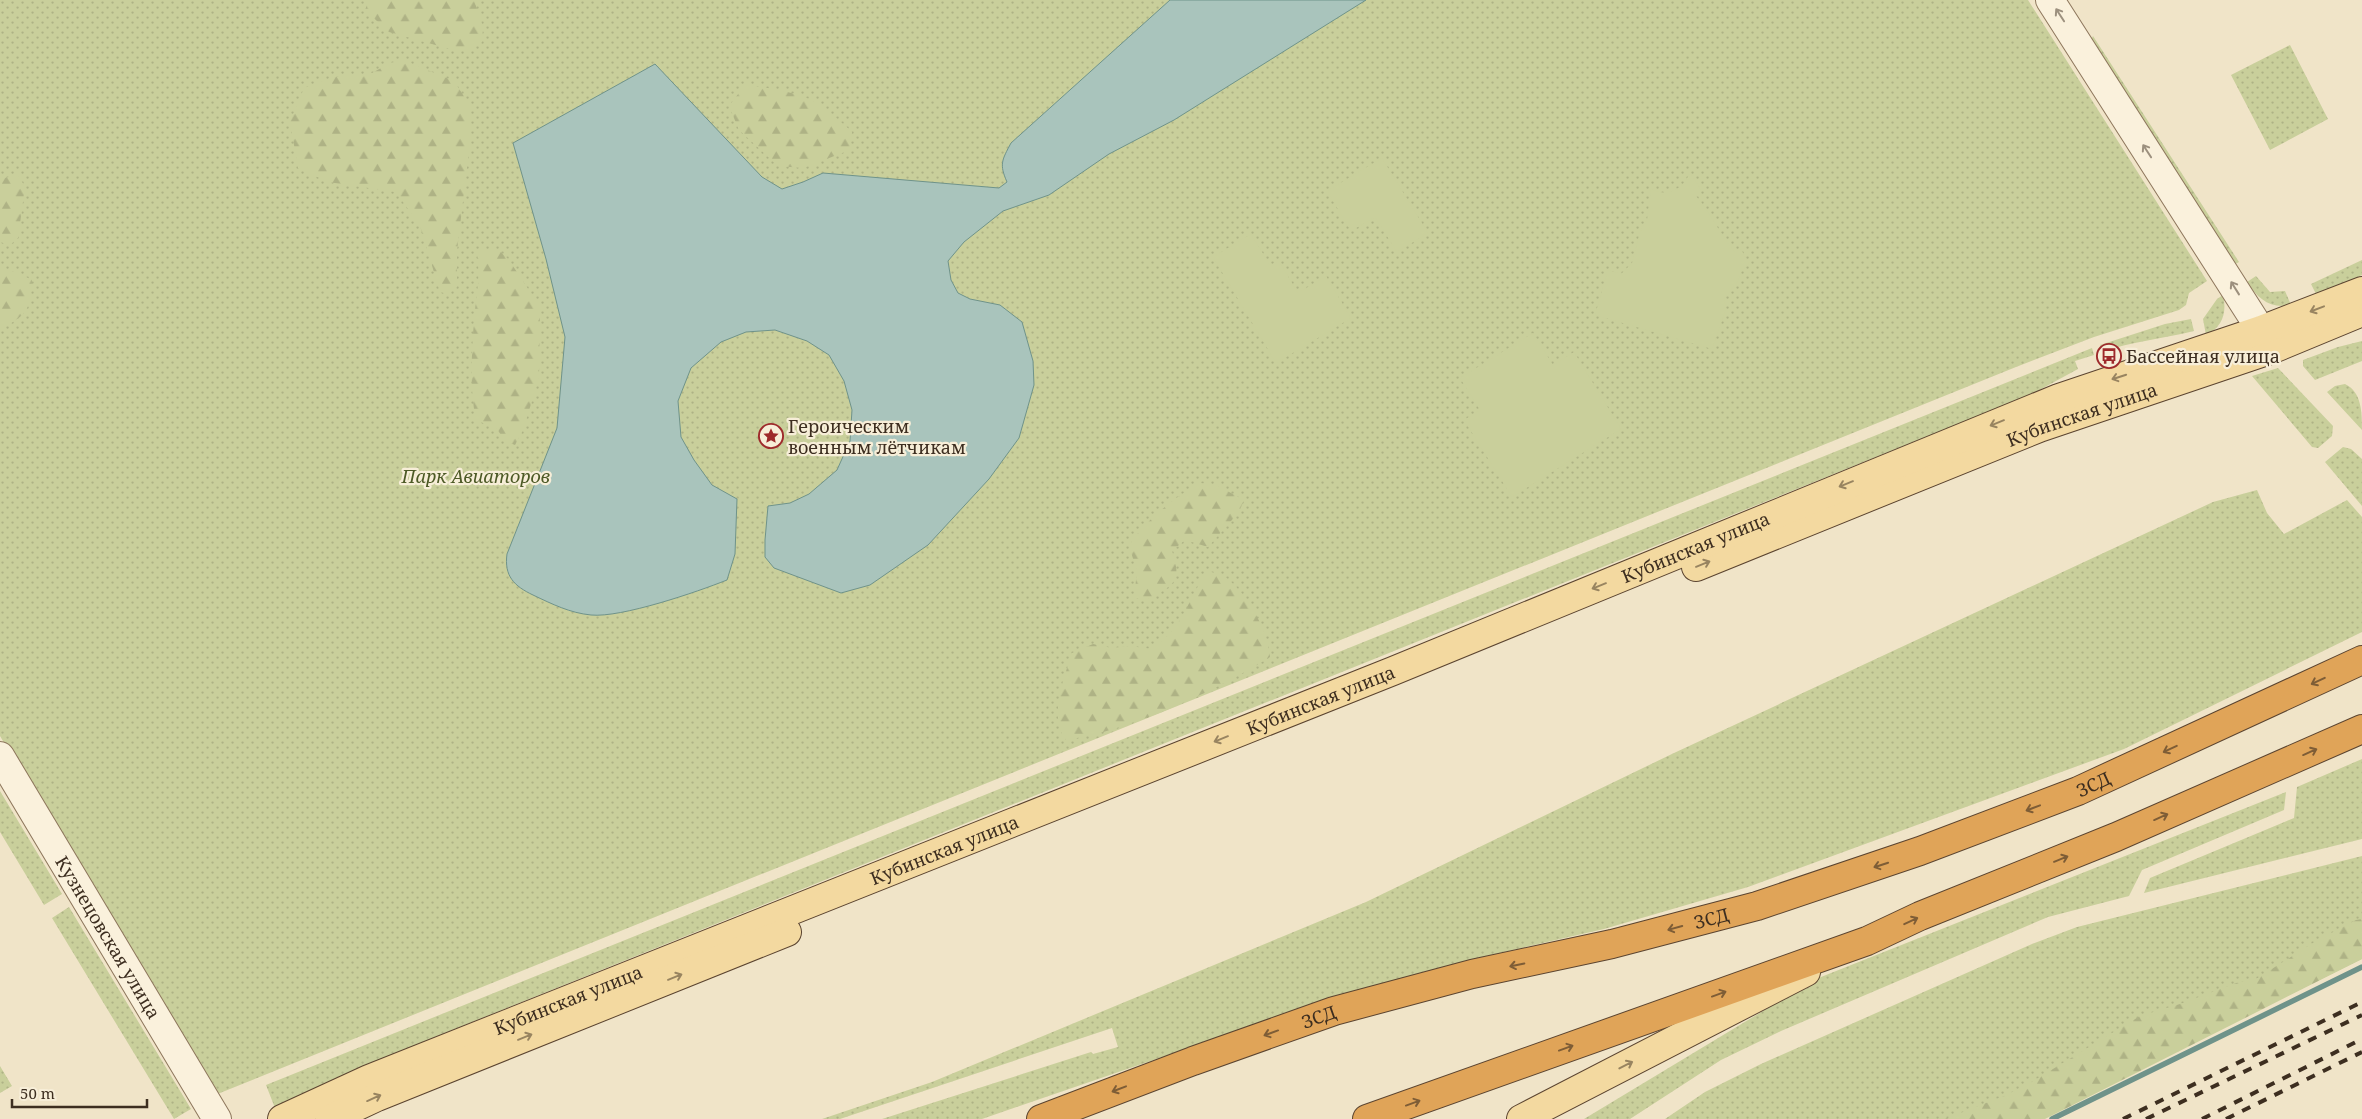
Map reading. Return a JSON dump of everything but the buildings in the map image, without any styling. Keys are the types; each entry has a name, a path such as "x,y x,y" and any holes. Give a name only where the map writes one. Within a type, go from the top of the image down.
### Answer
{"highway":[{"name":"ЗСД","path":"1045,1117 1334,1011 1472,974 1612,944 1757,906 1920,851 2078,791 2362,660"},
{"path":"1367,1119 1866,941 1920,916 2116,837 2362,730"}],"main road":[{"name":"Кубинская улица","path":"330,1119 386,1093 2039,428 2267,339 2362,291"},
{"name":"Кубинская улица","path":"282,1119 369,1079 1419,660 1950,442 2097,384 2362,312"},
{"path":"1521,1119 1866,941"}],"street":[{"path":"2050,0 2267,339"},
{"name":"Кузнецовская улица","path":"0,756 217,1119"}],"green space":[{"name":"Парк Авиаторов","path":"0,0 2028,0 2207,281 2189,293 2186,305 2179,310 2094,337 2016,367 215,1095 0,736"},
{"path":"369,0 474,0 483,27 482,42 471,50 457,51 389,32 365,10"},
{"path":"2093,36 2239,262 2232,266 2089,44"},
{"path":"2290,45 2328,119 2270,150 2231,75"},
{"path":"403,60 454,81 469,104 469,151 457,251 457,287 448,294 440,292 420,226 396,192 328,182 298,168 290,122 304,88 333,77 372,73 390,63"},
{"path":"745,85 788,92 818,104 852,132 850,150 803,168 778,166 739,130 729,106"},
{"path":"1382,158 1428,233 1397,252 1375,217 1351,231 1327,191"},
{"path":"1690,172 1701,190 1696,191 1696,196 1735,252 1741,249 1749,264 1742,270 1738,281 1724,299 1726,309 1712,349 1595,315 1608,270 1621,274 1632,263 1640,232 1647,220 1651,189 1663,193 1674,190 1684,183"},
{"path":"18,175 25,187 18,238 10,245 0,242 0,179"},
{"path":"1251,234 1270,265 1279,261 1298,293 1326,276 1351,318 1276,363 1213,257"},
{"path":"498,249 509,260 540,307 539,378 523,430 515,445 505,441 497,429 476,420 472,395 472,344 478,279 477,254 480,251"},
{"path":"2362,260 2362,275 2317,296 2311,284"},
{"path":"0,269 16,272 32,280 30,298 25,311 16,320 0,329"},
{"path":"2256,276 2270,292 2285,291 2291,305 2271,304 2260,298 2247,282"},
{"path":"2223,295 2224,313 2220,323 2212,332 2206,335 2203,319 2217,299"},
{"path":"2191,319 2194,331 2125,345 2102,352 2100,345 2165,324"},
{"path":"1533,333 1553,365 1574,352 1621,429 1512,497 1464,420 1480,410 1460,378"},
{"path":"2362,341 2362,361 2315,380 2303,366 2303,360 2338,347"},
{"path":"2092,348 2094,355 2075,361 2078,369 2030,395 430,1039 275,1108 266,1085"},
{"path":"2278,368 2333,426 2332,436 2318,448 2312,447 2252,376"},
{"path":"2345,384 2355,392 2358,398 2362,430 2327,392 2335,386"},
{"path":"2343,447 2351,449 2362,459 2362,506 2325,462"},
{"path":"1200,483 1216,485 1244,500 1239,512 1208,547 1185,540 1172,551 1176,577 1163,591 1146,600 1134,598 1137,571 1129,546 1142,528 1160,511"},
{"path":"2257,490 2267,513 2284,534 2347,500 2362,517 2362,632 2124,749 1748,887 1604,929 1469,960 1331,999 982,1119 882,1119 1091,1052 1093,1054 1118,1047 1112,1028 840,1119 822,1119 932,1082 1366,902 1674,753 2213,502"},
{"path":"1208,571 1227,578 1244,596 1261,625 1270,657 1198,696 1144,719 1091,735 1066,740 1058,720 1058,709 1062,685 1072,653 1093,644 1112,648 1130,646 1152,649 1164,640 1179,622 1200,582"},
{"path":"2362,759 2362,839 2144,893 2150,878 2294,818 2297,787"},
{"path":"0,791 62,894 44,905 0,832"},
{"path":"2286,792 2284,810 2142,870 2129,896 2048,917 1781,1031 1721,1060 1630,1119 1584,1119 1816,979"},
{"path":"2362,856 2362,959 2037,1119 1665,1119 1705,1092 1761,1064 2032,944 2077,927"},
{"path":"69,907 191,1109 174,1119 52,918"},
{"path":"2362,919 2362,959 2045,1119 1945,1119 2004,1096 2030,1083 2140,1016 2180,1004 2239,982 2256,979 2316,941 2356,920"},
{"path":"0,1066 12,1086 0,1093"}],"water":[{"path":"1170,0 1366,0 1174,120 1109,154 1049,195 1003,211 964,242 948,261 951,280 958,293 970,299 1000,305 1022,322 1033,361 1034,385 1019,438 989,479 928,545 870,585 841,593 774,568 765,557 768,506 790,503 809,494 837,470 850,441 852,410 844,381 829,355 807,341 775,330 746,332 721,342 691,368 678,401 681,437 694,460 712,485 737,499 735,554 727,580 659,603 604,615 583,614 568,610 533,595 516,584 507,568 507,554 557,428 565,337 546,259 513,143 655,64 762,177 782,189 823,173 999,188 1007,182 1002,166 1005,154 1011,143"}],"waterway":[{"path":"2052,1119 2362,967"}],"railway":[{"path":"2123,1119 2362,1002"},
{"path":"2146,1119 2362,1015"},
{"path":"2202,1119 2362,1039"},
{"path":"2226,1119 2362,1052"}],"place":[{"name":"Бассейная улица","path":"2109,356"},
{"name":"Героическим военным лётчикам","path":"771,436"}]}
